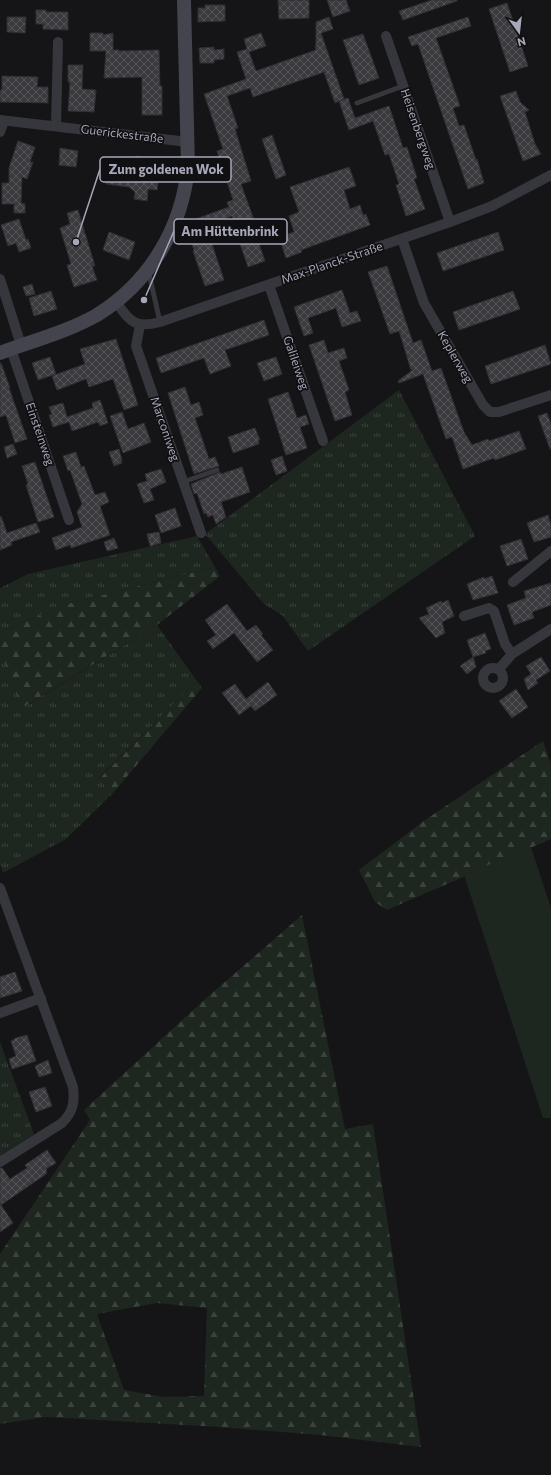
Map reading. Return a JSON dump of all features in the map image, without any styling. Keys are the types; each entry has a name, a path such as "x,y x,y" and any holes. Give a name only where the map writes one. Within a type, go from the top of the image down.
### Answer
{"street":[{"path":"11,349 65,329 96,315 116,302 146,273 166,243 179,213 186,188 188,167 184,0"},
{"name":"Heisenbergweg","path":"386,36 450,222"},
{"path":"56,126 58,42"},
{"path":"0,132 2,121"},
{"name":"Guerickestraße","path":"2,121 188,142"},
{"name":"Max-Planck-Straße","path":"140,325 160,322 450,222 492,206 551,175"},
{"name":"Keplerweg","path":"402,239 424,303 482,405 490,412 499,412 551,395"},
{"name":"Einsteinweg","path":"0,279 11,349 69,520"},
{"name":"Galileiweg","path":"268,285 323,441"},
{"path":"116,302 133,322 140,325"},
{"name":"Marconiweg","path":"140,325 136,346 201,533"},
{"path":"513,582 551,551"},
{"path":"464,616 490,608 494,610 505,644 512,654"},
{"path":"499,669 512,654 551,629"},
{"path":"0,888 73,1087 74,1098 73,1108 62,1123 0,1162"},
{"path":"0,1013 40,998"}],"lane":[{"path":"357,103 403,86"},
{"path":"146,273 150,278 160,322"},
{"path":"183,482 217,470"}],"green space":[{"path":"399,390 475,536 308,651 283,616 264,604 205,534"},
{"path":"197,536 215,567 67,604 0,632 0,588 28,574"},
{"path":"215,567 220,576 157,625 22,708 0,650 0,632 67,604"},
{"path":"157,625 197,681 99,778 113,793 66,839 3,873 0,864 0,650 23,708"},
{"path":"197,681 202,688 113,793 99,779"},
{"path":"543,741 551,764 551,839 387,910 375,902 359,870 425,820"},
{"path":"531,847 551,908 551,1118 543,1118 464,875"},
{"path":"302,915 345,1129 373,1124 421,1447 320,1435 220,1427 46,1417 0,1424 0,1254 90,1120 84,1110 204,1000","holes":["157,1303 207,1308 204,1396 164,1397 124,1390 97,1314"]},
{"path":"0,1042 34,1134 0,1156"}],"building":[{"path":"278,0 309,0 309,18 279,19"},
{"path":"327,0 346,0 350,11 333,17"},
{"path":"432,0 457,1 403,20 399,11"},
{"path":"507,3 528,66 510,72 489,9"},
{"path":"205,5 225,5 225,21 198,22 198,8 205,8"},
{"path":"36,10 46,10 46,12 68,12 68,30 43,29 43,24 36,24"},
{"path":"7,17 26,17 25,33 7,32"},
{"path":"329,17 333,29 321,33 344,99 335,103 324,72 253,97 250,88 227,96 238,128 235,129 251,181 241,184 257,228 254,229 265,261 248,267 232,216 207,225 224,280 205,286 188,232 196,229 193,220 229,207 227,202 233,200 217,151 223,149 204,94 246,79 237,52 247,49 244,39 261,33 266,46 249,52 256,71 316,50 316,22"},
{"path":"468,17 471,26 436,38 460,106 453,108 459,126 464,125 476,160 477,159 484,183 468,189 418,44 412,46 408,37"},
{"path":"90,33 103,33 103,35 113,33 113,50 159,50 160,86 162,86 162,115 142,115 142,77 104,78 106,51 90,51"},
{"path":"363,34 379,78 359,85 343,40"},
{"path":"214,47 214,50 224,49 224,59 214,60 214,63 200,63 199,48"},
{"path":"68,65 83,65 82,89 96,90 94,112 68,111 70,82 68,82"},
{"path":"2,76 38,77 37,87 48,87 48,103 0,102"},
{"path":"516,91 520,102 529,110 525,112 535,144 541,154 523,161 500,96"},
{"path":"348,98 355,118 389,106 403,148 407,147 417,178 414,179 425,209 406,216 396,185 399,184 389,154 385,155 373,121 349,130 339,101"},
{"path":"272,135 286,175 276,179 262,139"},
{"path":"18,141 35,147 30,162 33,162 27,179 22,177 21,203 25,204 25,213 14,213 14,204 2,204 2,183 9,183 9,168"},
{"path":"60,148 78,151 76,167 59,165"},
{"path":"136,156 161,160 157,190 148,189 147,201 134,199 135,192 129,187 106,184 108,167 135,170"},
{"path":"349,167 356,186 344,190 350,209 360,205 363,215 366,214 370,225 301,250 302,252 286,258 279,237 294,232 289,216 299,212 290,187"},
{"path":"78,210 95,266 92,266 97,280 74,287 67,265 71,264 60,228 70,224 67,213"},
{"path":"19,219 26,240 28,239 31,248 19,252 16,243 8,246 1,225"},
{"path":"109,232 135,242 129,260 103,250"},
{"path":"498,232 504,250 443,271 437,253"},
{"path":"387,266 413,343 421,340 432,371 441,368 464,432 472,445 519,431 526,449 463,469 452,437 446,439 423,374 399,383 398,381 414,369 411,370 399,331 390,334 368,272"},
{"path":"32,284 35,294 26,296 23,287"},
{"path":"342,290 350,313 357,311 361,321 342,327 336,308 308,318 313,333 304,336 294,307"},
{"path":"51,291 57,309 34,316 29,298"},
{"path":"513,291 520,309 459,330 453,312"},
{"path":"264,320 269,335 225,350 231,366 210,374 204,358 161,373 156,358"},
{"path":"116,339 138,405 124,410 113,379 89,387 86,379 57,390 52,376 85,364 80,349"},
{"path":"324,340 328,353 344,348 347,358 339,361 349,390 345,392 352,415 335,421 309,345"},
{"path":"545,345 551,364 491,384 485,366"},
{"path":"50,357 56,374 38,380 32,363"},
{"path":"276,357 282,374 264,381 257,363"},
{"path":"0,363 27,439 15,443 6,415 0,417"},
{"path":"185,387 191,405 199,402 203,415 195,418 209,459 215,457 219,466 194,474 168,393"},
{"path":"288,392 297,418 306,415 309,424 300,427 307,448 286,455 268,399"},
{"path":"100,400 108,423 100,426 98,422 72,431 69,422 53,427 49,415 52,414 49,407 63,403 67,417 93,408 92,403"},
{"path":"122,412 128,429 144,423 151,442 123,453 110,416"},
{"path":"547,413 551,424 551,449 538,416"},
{"path":"255,428 260,440 258,440 259,444 233,453 228,437"},
{"path":"13,444 17,454 7,458 4,447"},
{"path":"119,449 122,463 114,466 109,452"},
{"path":"76,452 81,467 84,466 95,495 105,492 109,502 100,506 110,535 71,548 70,545 56,550 52,538 82,527 77,512 82,504 70,470 68,471 63,456"},
{"path":"282,456 287,471 276,475 271,460"},
{"path":"35,462 54,517 38,522 26,485 28,484 22,466"},
{"path":"242,467 250,492 221,502 226,517 216,524 213,515 208,517 206,513 204,514 197,493 194,494 191,484 220,472 221,474"},
{"path":"161,469 166,482 150,489 154,500 144,503 137,484 147,481 145,474"},
{"path":"175,508 181,526 161,533 155,515"},
{"path":"548,515 551,525 551,537 534,542 527,523"},
{"path":"1,516 7,533 36,523 40,532 11,542 12,545 0,550"},
{"path":"159,532 161,543 150,546 147,534"},
{"path":"114,538 118,548 107,551 104,542"},
{"path":"521,539 528,559 507,566 500,546"},
{"path":"492,576 498,593 473,600 467,584 484,577 484,579"},
{"path":"551,583 551,605 532,612 534,618 514,625 507,605 526,598 524,591"},
{"path":"448,600 454,616 442,622 445,633 436,638 419,618 429,614 426,608 441,601 442,603"},
{"path":"227,604 247,631 256,625 263,634 261,635 273,650 257,662 234,633 213,649 207,641 216,635 205,620"},
{"path":"485,633 491,649 485,651 486,653 473,657 467,640"},
{"path":"473,657 476,667 467,674 460,666"},
{"path":"541,657 550,671 536,680 538,683 528,690 524,679 531,674 526,666"},
{"path":"268,682 277,695 255,711 251,706 239,715 222,693 235,684 246,699"},
{"path":"516,689 528,707 512,718 499,701"},
{"path":"15,972 22,991 0,998 0,977"},
{"path":"27,1035 36,1061 12,1069 9,1059 16,1056 11,1041 15,1038"},
{"path":"48,1060 52,1073 39,1077 35,1066"},
{"path":"45,1087 52,1106 36,1112 29,1092"},
{"path":"47,1150 56,1163 47,1168 46,1174 1,1205 13,1223 0,1232 0,1168 2,1168 10,1179 27,1168 25,1165"}],"place":[{"name":"Zum goldenen Wok","path":"76,242"},
{"name":"Am Hüttenbrink","path":"144,300"}]}
